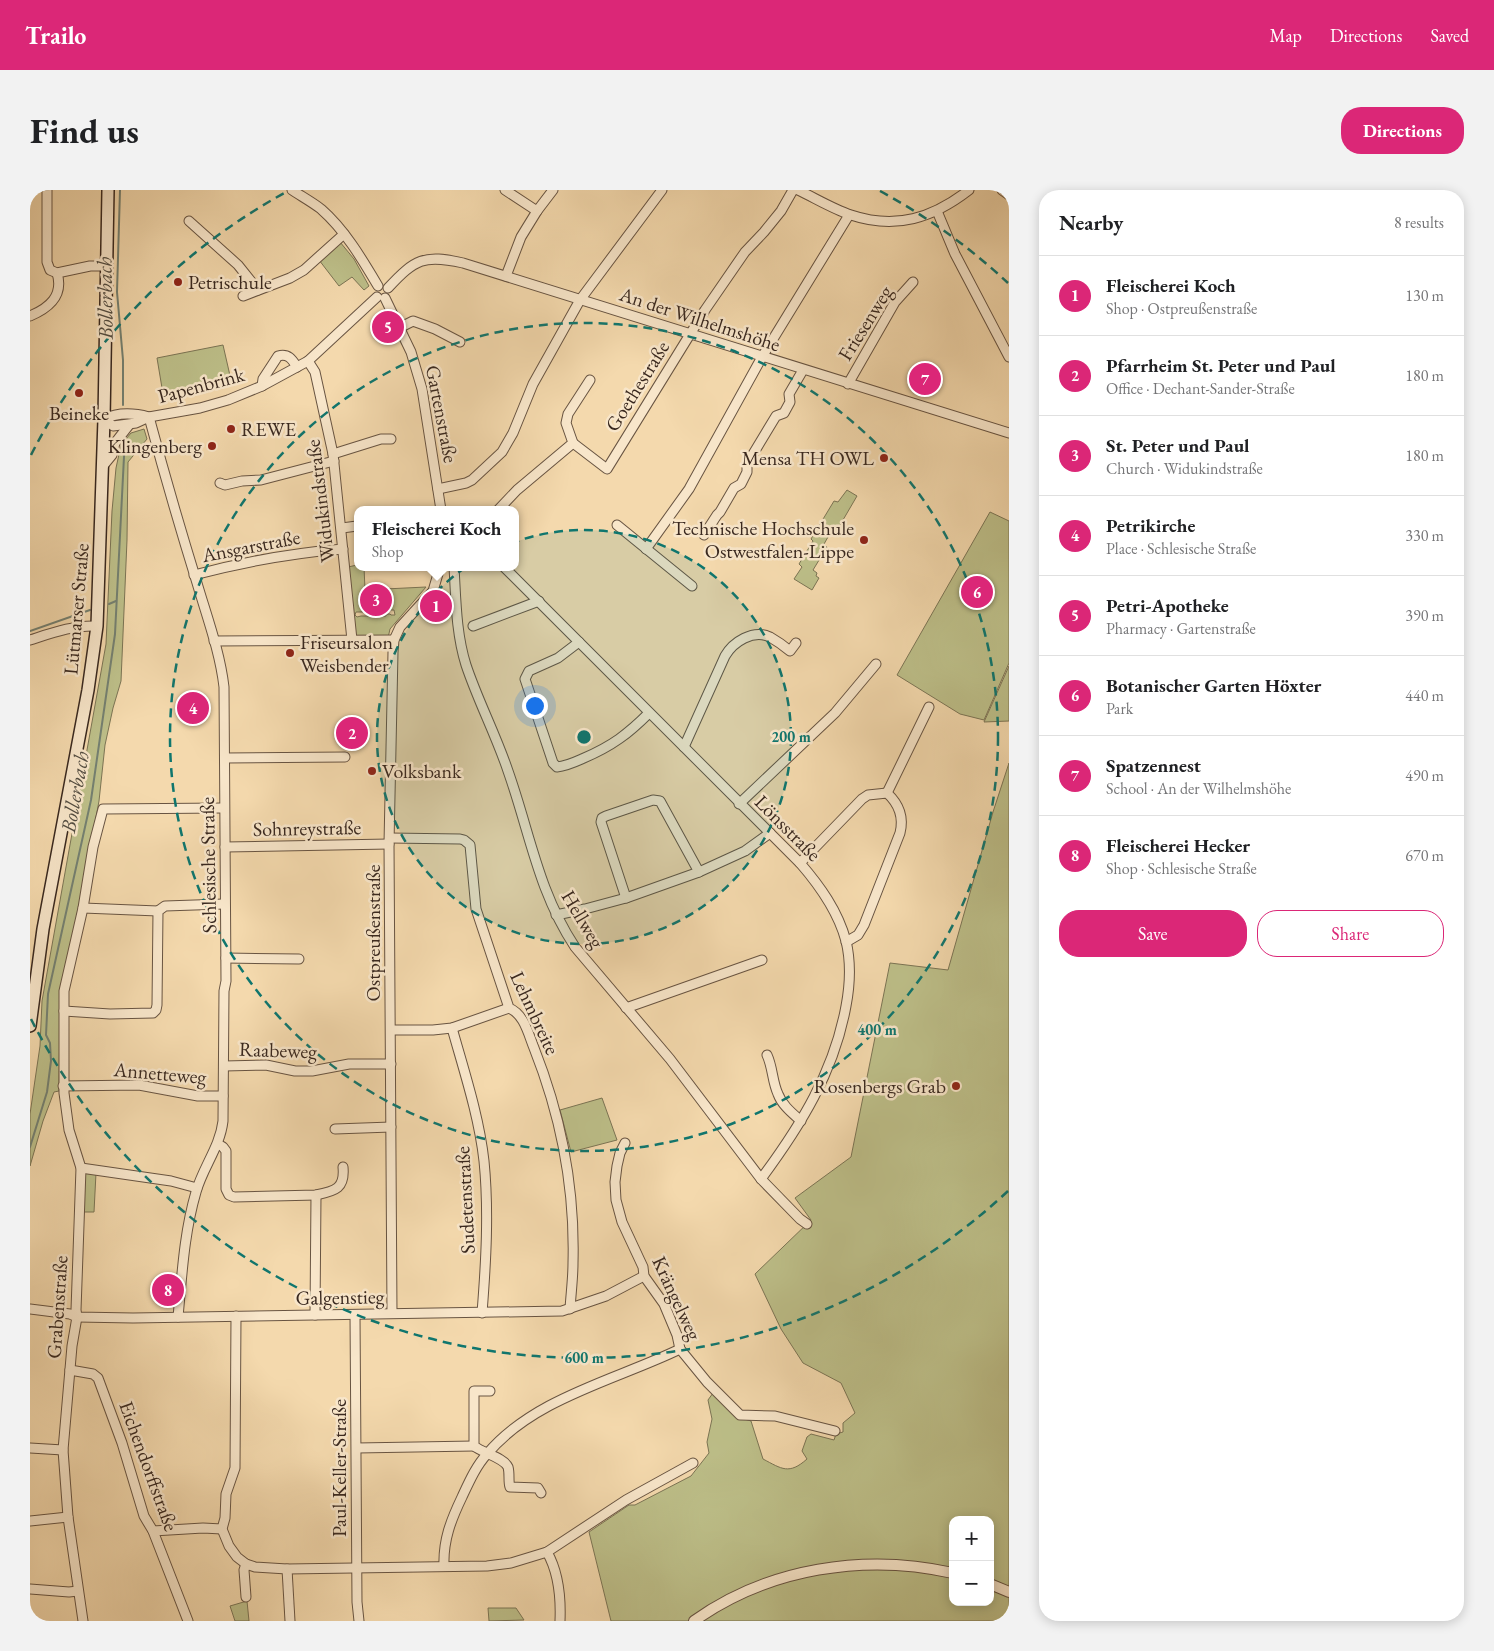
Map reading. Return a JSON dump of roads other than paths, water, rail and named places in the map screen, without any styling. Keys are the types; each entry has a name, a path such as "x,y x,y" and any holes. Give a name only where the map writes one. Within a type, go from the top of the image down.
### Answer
{"main road":[{"name":"Lütmarser Straße","path":"30,1026 44,921 88,690 97,626 103,466 105,266 108,190"}],"street":[{"path":"47,190 47,262 50,270 57,274 90,266 105,266"},
{"path":"292,190 320,209 344,234 358,252 378,286"},
{"path":"505,190 537,211"},
{"path":"506,276 521,237 553,190"},
{"path":"438,489 466,483 502,452 513,433 533,384 580,300 662,190"},
{"name":"Goethestraße","path":"573,443 607,469 691,333 745,252 781,211 793,190"},
{"path":"798,190 849,215 892,222 919,218 937,211 969,190"},
{"path":"1002,190 1009,195"},
{"path":"937,211 955,254 1009,357"},
{"path":"646,549 689,489 762,356 849,215"},
{"path":"190,221 238,265 258,290"},
{"path":"243,296 290,278 304,270 344,234"},
{"name":"An der Wilhelmshöhe","path":"388,288 412,264 435,259 463,263 1009,433"},
{"path":"30,316 42,311 54,300 59,290 57,274"},
{"name":"Friesenweg","path":"848,384 896,302 913,282"},
{"path":"383,285 388,288 389,294 381,297 375,293 378,286 383,285"},
{"name":"Papenbrink","path":"129,425 149,417 200,408 262,386 308,361 381,297"},
{"name":"Gartenstraße","path":"381,297 411,352 422,388 442,506"},
{"name":"Gartenstraße","path":"399,328 413,321 436,329 460,342"},
{"name":"Papenbrink","path":"262,386 263,379 278,356 289,357 297,367"},
{"name":"Widukindstraße","path":"308,361 315,372 334,458 352,640"},
{"path":"704,535 734,488 741,484 747,472 747,464 776,416 784,413 790,402 789,394 803,370"},
{"path":"502,506 517,490 573,443 566,423 568,414 590,380"},
{"name":"Papenbrink","path":"104,419 113,414 139,414 149,417"},
{"name":"Schlesische Straße","path":"149,417 214,641 224,687 224,904 226,958 222,1128 218,1144 204,1171 198,1188 186,1234 178,1317"},
{"path":"104,419 113,426 129,425"},
{"path":"103,466 112,455 115,443 129,425"},
{"path":"220,483 225,486 242,480 261,480 334,458 381,439 391,439"},
{"path":"617,525 692,586"},
{"path":"342,528 354,526"},
{"name":"Ansgarstraße","path":"194,575 227,566 272,558 343,549"},
{"path":"214,641 394,640 400,627 433,591 439,571"},
{"name":"Hellweg","path":"454,571 458,633 466,665 508,771 541,880 556,915 575,947 670,1059 761,1179 779,1199 807,1224"},
{"name":"Lönsstraße","path":"508,571 800,863 826,896 841,925 846,942 850,986 842,1025 826,1074 801,1121 761,1179"},
{"path":"474,626 539,601"},
{"path":"30,640 65,630 97,626"},
{"path":"684,747 725,656 733,644 750,636 759,635 768,636 790,651 796,643"},
{"name":"Ostpreußenstraße","path":"392,1313 389,841 394,640"},
{"path":"579,642 558,658 529,671 525,679 553,763 557,767 565,766 614,744 649,713"},
{"path":"739,804 835,713 876,664"},
{"path":"887,793 929,707"},
{"path":"225,758 346,757"},
{"path":"800,863 862,799 868,795 887,793"},
{"path":"846,942 858,935 864,925 900,833 902,825 899,807 887,793"},
{"path":"626,898 600,822 606,816 653,800 660,801 699,872"},
{"name":"Grabenstraße","path":"83,1621 68,1516 64,1450 70,1370 77,1317 81,1168 70,1130 63,1086 66,984 83,908 93,846 103,809 224,808"},
{"path":"556,915 626,898 699,872 745,851 770,833"},
{"name":"Lehmbreite","path":"389,841 460,839 468,842 470,845 476,909 508,1008 515,1010 526,1029 550,1090 558,1121 566,1159 572,1235 573,1263 570,1308"},
{"name":"Sohnreystraße","path":"225,847 389,841"},
{"path":"83,908 158,911 165,906 224,904"},
{"path":"64,1011 88,1014 153,1014 156,1010 158,911"},
{"path":"226,958 299,959"},
{"path":"626,1008 762,960"},
{"path":"391,1030 418,1031 452,1028 508,1008"},
{"name":"Sudetenstraße","path":"452,1028 471,1094 484,1160 487,1230 482,1313"},
{"path":"767,1055 772,1066 778,1094 784,1105 801,1121"},
{"name":"Raabeweg","path":"224,1066 266,1065 312,1071 349,1064 391,1064"},
{"name":"Annetteweg","path":"63,1086 139,1085 198,1096 223,1096"},
{"path":"335,1129 391,1128"},
{"name":"Krängelweg","path":"625,1143 617,1166 616,1200 622,1222 643,1267 644,1276 664,1304 677,1335 680,1349 740,1415 775,1416 835,1430"},
{"path":"218,1144 226,1151 226,1190 229,1195 234,1197 326,1194 343,1183 344,1167"},
{"path":"81,1168 171,1181 198,1188"},
{"path":"316,1195 316,1315"},
{"name":"Galgenstieg","path":"30,1309 70,1314 77,1317 562,1312 606,1296 644,1276"},
{"name":"Paul-Keller-Straße","path":"355,1315 357,1602 359,1621"},
{"path":"236,1316 235,1468 226,1494 225,1518 222,1529 237,1557 246,1564 255,1567 287,1569 499,1565 547,1552 626,1500 694,1463"},
{"path":"444,1566 445,1542 449,1526 469,1481 487,1454 510,1431 525,1420 572,1394 680,1349"},
{"name":"Eichendorffstraße","path":"70,1370 93,1374 98,1378 122,1443 144,1516 153,1531 188,1621"},
{"path":"474,1446 474,1391 490,1391"},
{"path":"357,1448 474,1446 503,1461 508,1466 510,1487 538,1488 541,1493"},
{"path":"30,1448 64,1450"},
{"path":"30,1522 68,1516"},
{"path":"153,1531 222,1529"},
{"path":"547,1552 560,1588 560,1621"},
{"path":"246,1564 244,1570 246,1597"},
{"path":"694,1621 726,1601 754,1588 805,1572 847,1566 895,1564 949,1572"},
{"path":"287,1569 290,1621"},
{"path":"994,1586 1009,1592"},
{"path":"30,1589 69,1592 78,1590"}],"waterway":[{"name":"Bollerbach","path":"120,190 117,292 123,360 123,405"},
{"name":"Bollerbach","path":"30,1147 47,1092 51,1061 50,1043 46,1035 48,994 91,800 115,634 125,437"},
{"path":"109,604 116,601"},
{"path":"30,631 90,610"}],"place":[{"name":"Petrischule","path":"178,282"},
{"name":"Petri-Apotheke","path":"388,327"},
{"name":"Spatzennest","path":"925,379"},
{"name":"Beineke","path":"79,393"},
{"name":"REWE","path":"231,429"},
{"name":"Klingenberg","path":"212,446"},
{"name":"Mensa TH OWL","path":"884,458"},
{"name":"Technische Hochschule Ostwestfalen-Lippe","path":"864,540"},
{"name":"Botanischer Garten Höxter","path":"977,592"},
{"name":"St. Peter und Paul","path":"376,600"},
{"name":"Fleischerei Koch","path":"436,606"},
{"name":"Friseursalon Weisbender","path":"290,653"},
{"name":"Petrikirche","path":"193,708"},
{"name":"Pfarrheim St. Peter und Paul","path":"352,733"},
{"name":"Volksbank","path":"372,771"},
{"name":"Rosenbergs Grab","path":"956,1086"},
{"name":"Fleischerei Hecker","path":"168,1290"}]}
